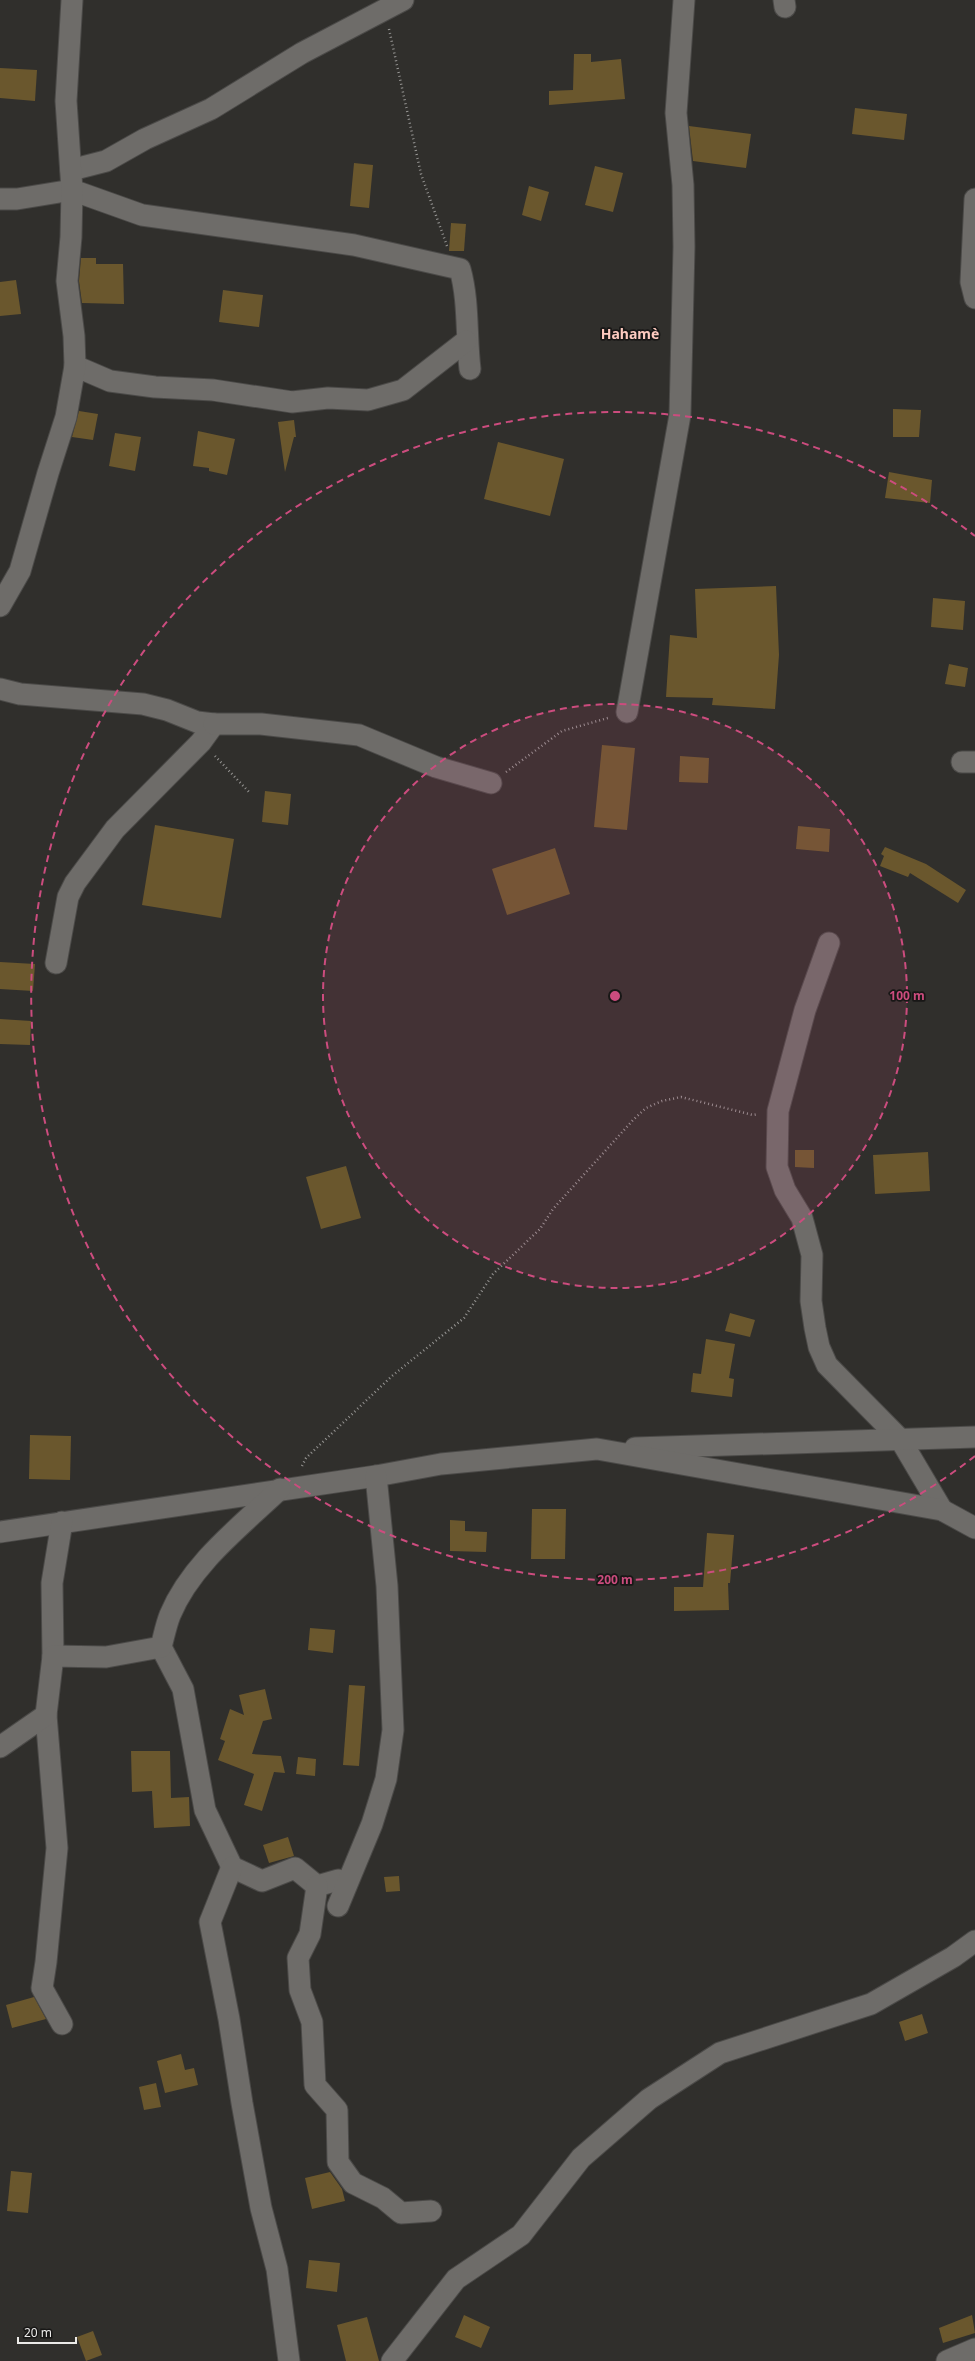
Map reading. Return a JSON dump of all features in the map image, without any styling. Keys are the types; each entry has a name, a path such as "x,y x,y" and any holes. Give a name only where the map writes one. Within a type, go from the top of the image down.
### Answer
{"street":[{"path":"0,606 20,571 66,416 75,366 74,336 67,281 71,237 72,180 66,100 72,0"},
{"path":"627,712 680,415 684,247 683,185 676,113 684,0"},
{"path":"0,199 18,199 72,180 145,139 211,109 302,53 395,5"},
{"path":"72,180 142,215 354,245 460,269 465,285 466,341 470,370"},
{"path":"975,199 971,282 975,298"},
{"path":"75,366 110,381 155,387 213,390 292,402 328,398 368,400 403,390 466,341"},
{"path":"0,689 20,694 143,704 167,710 197,722 214,724 261,724 359,735 436,767 491,783"},
{"path":"56,963 67,902 75,883 115,829 201,742 214,724"},
{"path":"829,943 805,1010 778,1111 777,1167 785,1190 802,1218 812,1255 812,1301 819,1347 827,1366 900,1439 942,1510"},
{"path":"0,1532 285,1488 376,1476 441,1464 597,1449 975,1437"},
{"path":"597,1449 942,1510 975,1528"},
{"path":"338,1906 372,1824 386,1779 393,1730 387,1586 376,1476"},
{"path":"285,1488 207,1559 186,1588 170,1614 161,1647 183,1689 205,1810 232,1867 262,1881 295,1868 317,1886"},
{"path":"62,1522 52,1583 53,1656 46,1715 57,1848 46,1962 42,1988 62,2024"},
{"path":"53,1656 106,1657 161,1647"},
{"path":"0,1748 46,1715"},
{"path":"232,1867 210,1922 229,2019 242,2103 261,2208 277,2269 289,2361"},
{"path":"317,1886 338,1880"},
{"path":"317,1886 310,1934 298,1958 300,1990 312,2022 315,2085 337,2110 338,2162 353,2183 383,2198 401,2213 431,2211"},
{"path":"392,2361 456,2279 521,2235 581,2158 649,2099 720,2052 870,2004 953,1957 975,1941"},
{"path":"947,2361 975,2348"}],"path":[{"path":"395,5 421,174 449,253 460,269"},
{"path":"491,783 562,731 627,712"},
{"path":"201,742 249,792"},
{"path":"285,1488 306,1458 392,1376 464,1318 494,1274 540,1229 553,1208 633,1120 646,1108 662,1101 681,1097 753,1115 778,1111"}],"building":[{"path":"574,54 591,54 591,62 621,59 625,99 549,105 549,91 573,90"},
{"path":"0,68 37,70 35,101 0,98"},
{"path":"855,108 907,114 904,140 852,134"},
{"path":"689,126 751,134 746,168 693,161"},
{"path":"354,163 373,165 369,208 350,206"},
{"path":"595,166 623,173 613,212 585,205"},
{"path":"529,186 549,192 541,221 522,215"},
{"path":"451,223 466,224 464,251 449,251"},
{"path":"81,258 96,258 96,264 123,264 124,304 82,303 79,281"},
{"path":"16,280 21,314 0,316 0,282"},
{"path":"223,290 263,295 259,327 219,322"},
{"path":"893,409 921,410 919,437 893,437"},
{"path":"79,411 98,414 93,440 72,437"},
{"path":"294,420 296,437 294,437 285,472 278,422"},
{"path":"198,431 235,439 227,475 209,471 209,468 193,466"},
{"path":"115,433 141,437 135,471 109,466"},
{"path":"498,442 564,459 550,516 484,499"},
{"path":"889,472 932,480 930,503 885,498"},
{"path":"776,586 779,655 775,709 712,705 713,698 666,697 670,635 697,638 695,589"},
{"path":"933,598 965,601 963,630 931,627"},
{"path":"949,664 968,668 965,687 945,684"},
{"path":"602,745 635,748 627,830 594,827"},
{"path":"680,756 709,758 708,783 679,782"},
{"path":"265,791 291,794 288,825 262,822"},
{"path":"155,825 234,839 221,918 142,905"},
{"path":"798,826 830,829 829,852 796,849"},
{"path":"885,847 926,864 966,890 958,903 910,873 908,877 880,866 884,856 881,854"},
{"path":"555,848 570,894 507,915 492,869"},
{"path":"0,962 35,964 33,991 0,989"},
{"path":"0,1019 31,1021 30,1045 0,1044"},
{"path":"795,1150 814,1150 814,1168 795,1167"},
{"path":"928,1152 930,1191 875,1194 873,1155"},
{"path":"346,1166 361,1218 321,1229 306,1177"},
{"path":"730,1313 755,1320 750,1337 725,1331"},
{"path":"706,1339 735,1344 729,1378 734,1379 732,1397 691,1392 693,1373 701,1374"},
{"path":"30,1435 71,1436 70,1480 29,1479"},
{"path":"532,1509 566,1509 565,1559 531,1559"},
{"path":"450,1520 465,1521 465,1531 487,1532 486,1552 450,1551"},
{"path":"707,1533 734,1535 730,1583 728,1583 729,1610 674,1611 674,1587 703,1587"},
{"path":"310,1628 335,1630 333,1653 308,1650"},
{"path":"349,1685 365,1686 359,1766 343,1765"},
{"path":"265,1689 272,1719 263,1721 252,1754 281,1756 285,1773 274,1772 262,1811 244,1805 254,1774 218,1760 225,1741 220,1739 230,1709 244,1715 239,1695"},
{"path":"131,1751 170,1751 171,1798 189,1797 190,1826 154,1828 152,1791 132,1792"},
{"path":"298,1757 316,1759 315,1776 296,1774"},
{"path":"288,1837 294,1856 269,1863 263,1845"},
{"path":"399,1876 400,1891 386,1892 384,1877"},
{"path":"34,1997 46,2019 12,2028 6,2005"},
{"path":"922,2014 928,2033 905,2041 899,2022"},
{"path":"181,2054 185,2070 194,2068 198,2085 165,2093 157,2061"},
{"path":"156,2083 161,2107 144,2110 139,2087"},
{"path":"11,2171 32,2173 28,2213 7,2211"},
{"path":"330,2172 342,2189 345,2201 312,2209 305,2178"},
{"path":"309,2260 340,2263 337,2292 306,2288"},
{"path":"464,2315 490,2327 481,2348 455,2337"},
{"path":"972,2315 975,2333 943,2343 939,2328"},
{"path":"367,2317 379,2361 346,2361 337,2325"},
{"path":"93,2331 102,2355 86,2361 77,2337"}],"district":[{"name":"Hahamè","path":"630,334"}]}
